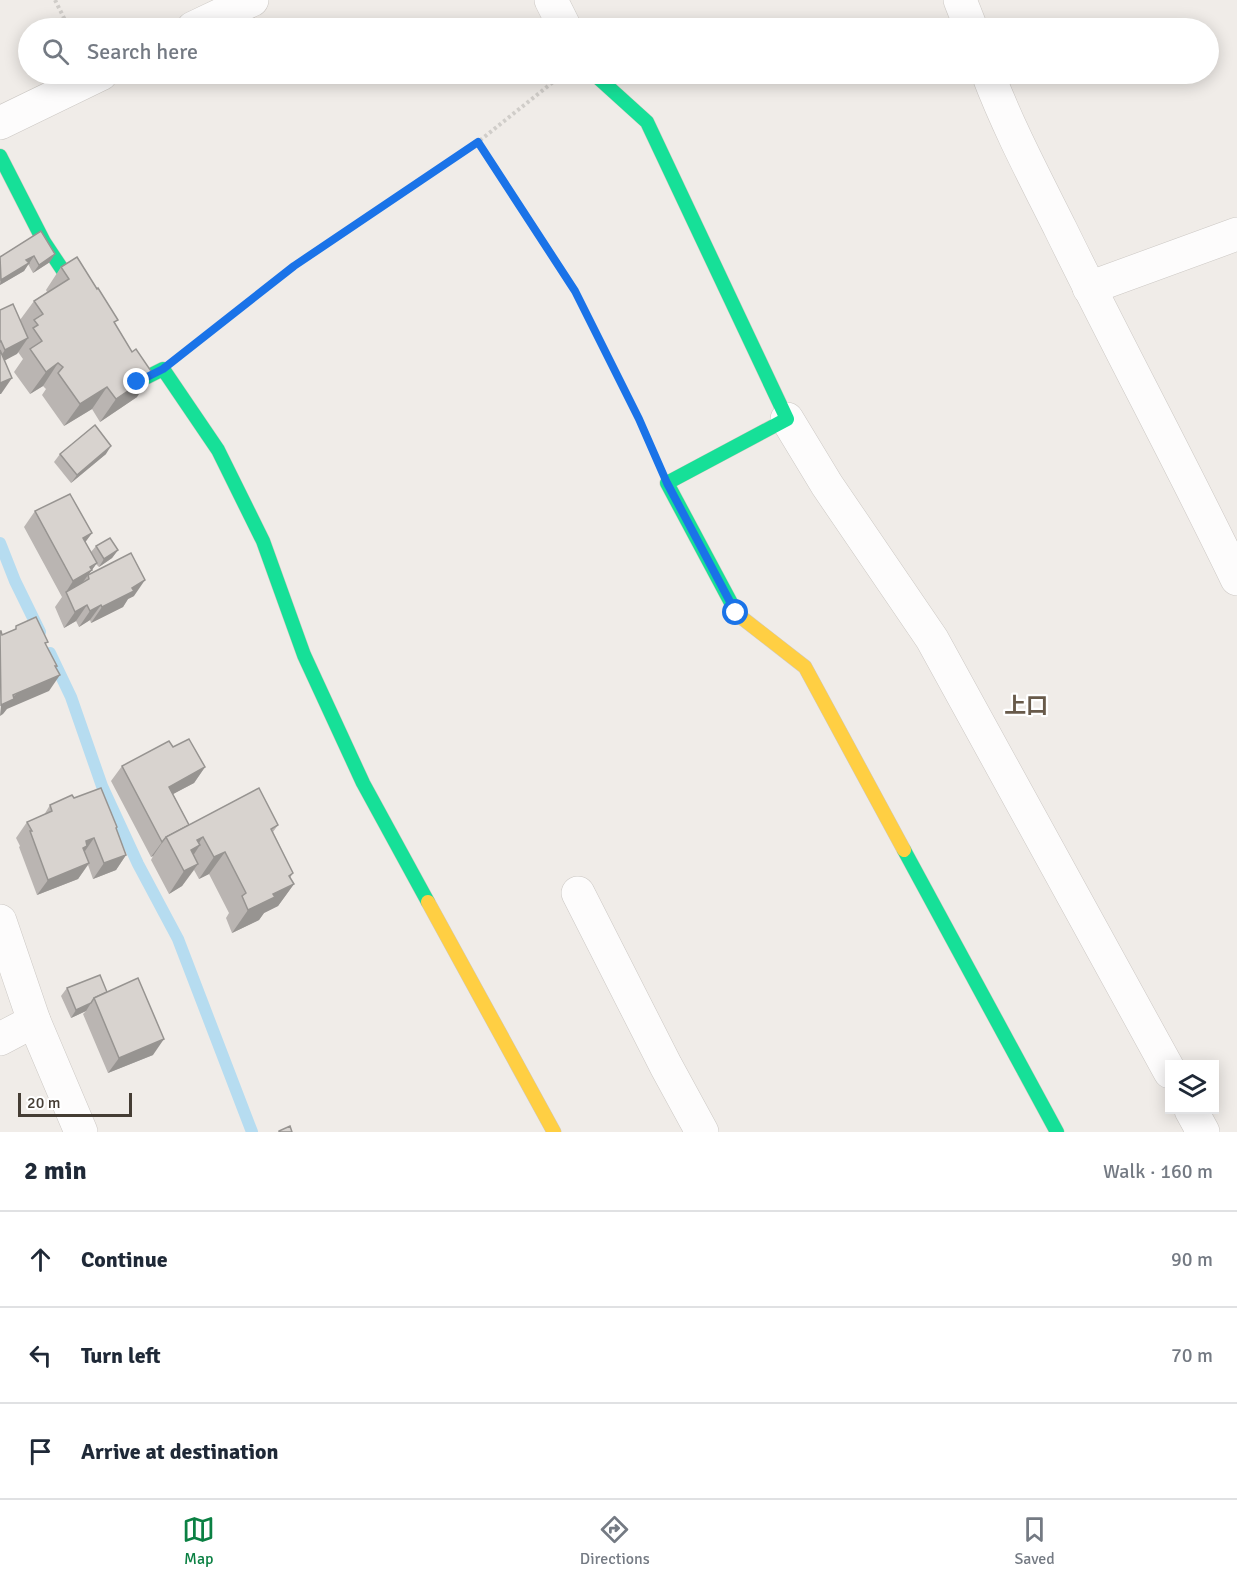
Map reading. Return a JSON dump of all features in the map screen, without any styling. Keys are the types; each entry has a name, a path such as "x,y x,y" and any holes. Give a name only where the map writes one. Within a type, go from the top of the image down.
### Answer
{"street":[{"path":"214,18 252,0"},
{"path":"551,0 560,18"},
{"path":"960,0 967,18"},
{"path":"0,123 80,84"},
{"path":"605,84 647,122 787,419 827,485 932,639 1165,1063"},
{"path":"992,84 1089,288 1237,579"},
{"path":"0,156 44,242 94,317"},
{"path":"1089,288 1237,234"},
{"path":"112,345 137,382 163,369 218,450 263,541 304,655 363,783 554,1132"},
{"path":"787,419 667,483 736,613 805,667 1057,1132"},
{"path":"578,892 702,1132"},
{"path":"0,921 34,1021 81,1132"},
{"path":"0,1039 34,1021"},
{"path":"1193,1114 1203,1132"}],"path":[{"path":"55,0 64,18"},
{"path":"163,369 294,266 478,142 551,84"},
{"path":"478,142 575,291 639,419 667,483"}],"building":[{"path":"41,231 55,254 39,265 34,256 26,260 29,263 1,280 0,257"},
{"path":"77,257 118,320 114,322 132,352 136,349 153,374 116,399 107,387 80,404 58,373 63,367 58,363 46,372 30,349 42,341 33,328 38,325 34,320 43,314 34,301 69,279 61,267"},
{"path":"13,304 28,338 5,350 0,342 0,310"},
{"path":"0,350 12,378 0,383"},
{"path":"95,425 111,446 77,475 60,454"},
{"path":"70,494 92,533 83,538 97,563 90,567 92,570 73,581 35,511"},
{"path":"110,538 118,550 104,559 96,546"},
{"path":"131,553 145,580 132,588 134,591 102,607 101,605 90,611 87,605 75,612 66,592 89,579 88,575"},
{"path":"36,617 60,675 13,695 14,699 1,705 0,631 2,635"},
{"path":"189,739 205,767 169,787 189,825 166,837 162,842 122,766 169,741 173,747"},
{"path":"101,788 126,855 104,863 94,838 86,841 87,846 83,848 89,863 48,880 27,822 52,811 50,805 72,795 74,798"},
{"path":"259,788 278,825 271,829 293,873 289,876 294,884 273,894 275,897 248,910 242,896 246,893 225,852 214,857 203,837 197,840 200,845 191,850 198,864 184,871 166,837"},
{"path":"100,975 107,992 76,1010 67,988"},
{"path":"138,978 164,1039 119,1058 94,998"},
{"path":"290,1126 292,1132 279,1132 279,1131"}],"waterway":[{"path":"0,543 15,581 40,632"},
{"path":"50,653 71,697 102,786 138,864 178,939 252,1132"}],"traffic: fast":[{"path":"605,84 647,122 787,419 667,483 737,614"},
{"path":"0,156 44,242 86,305"},
{"path":"123,360 137,382 163,369 218,450 263,541 304,655 363,783 428,902"},
{"path":"904,850 1057,1132"}],"traffic: slow":[{"path":"737,614 805,667 904,850"},
{"path":"428,902 554,1132"}],"district":[{"name":"上口","path":"1026,705"}],"route":[{"path":"137,382 163,369 294,266 478,142 575,291 639,419 667,483 736,613"}]}
